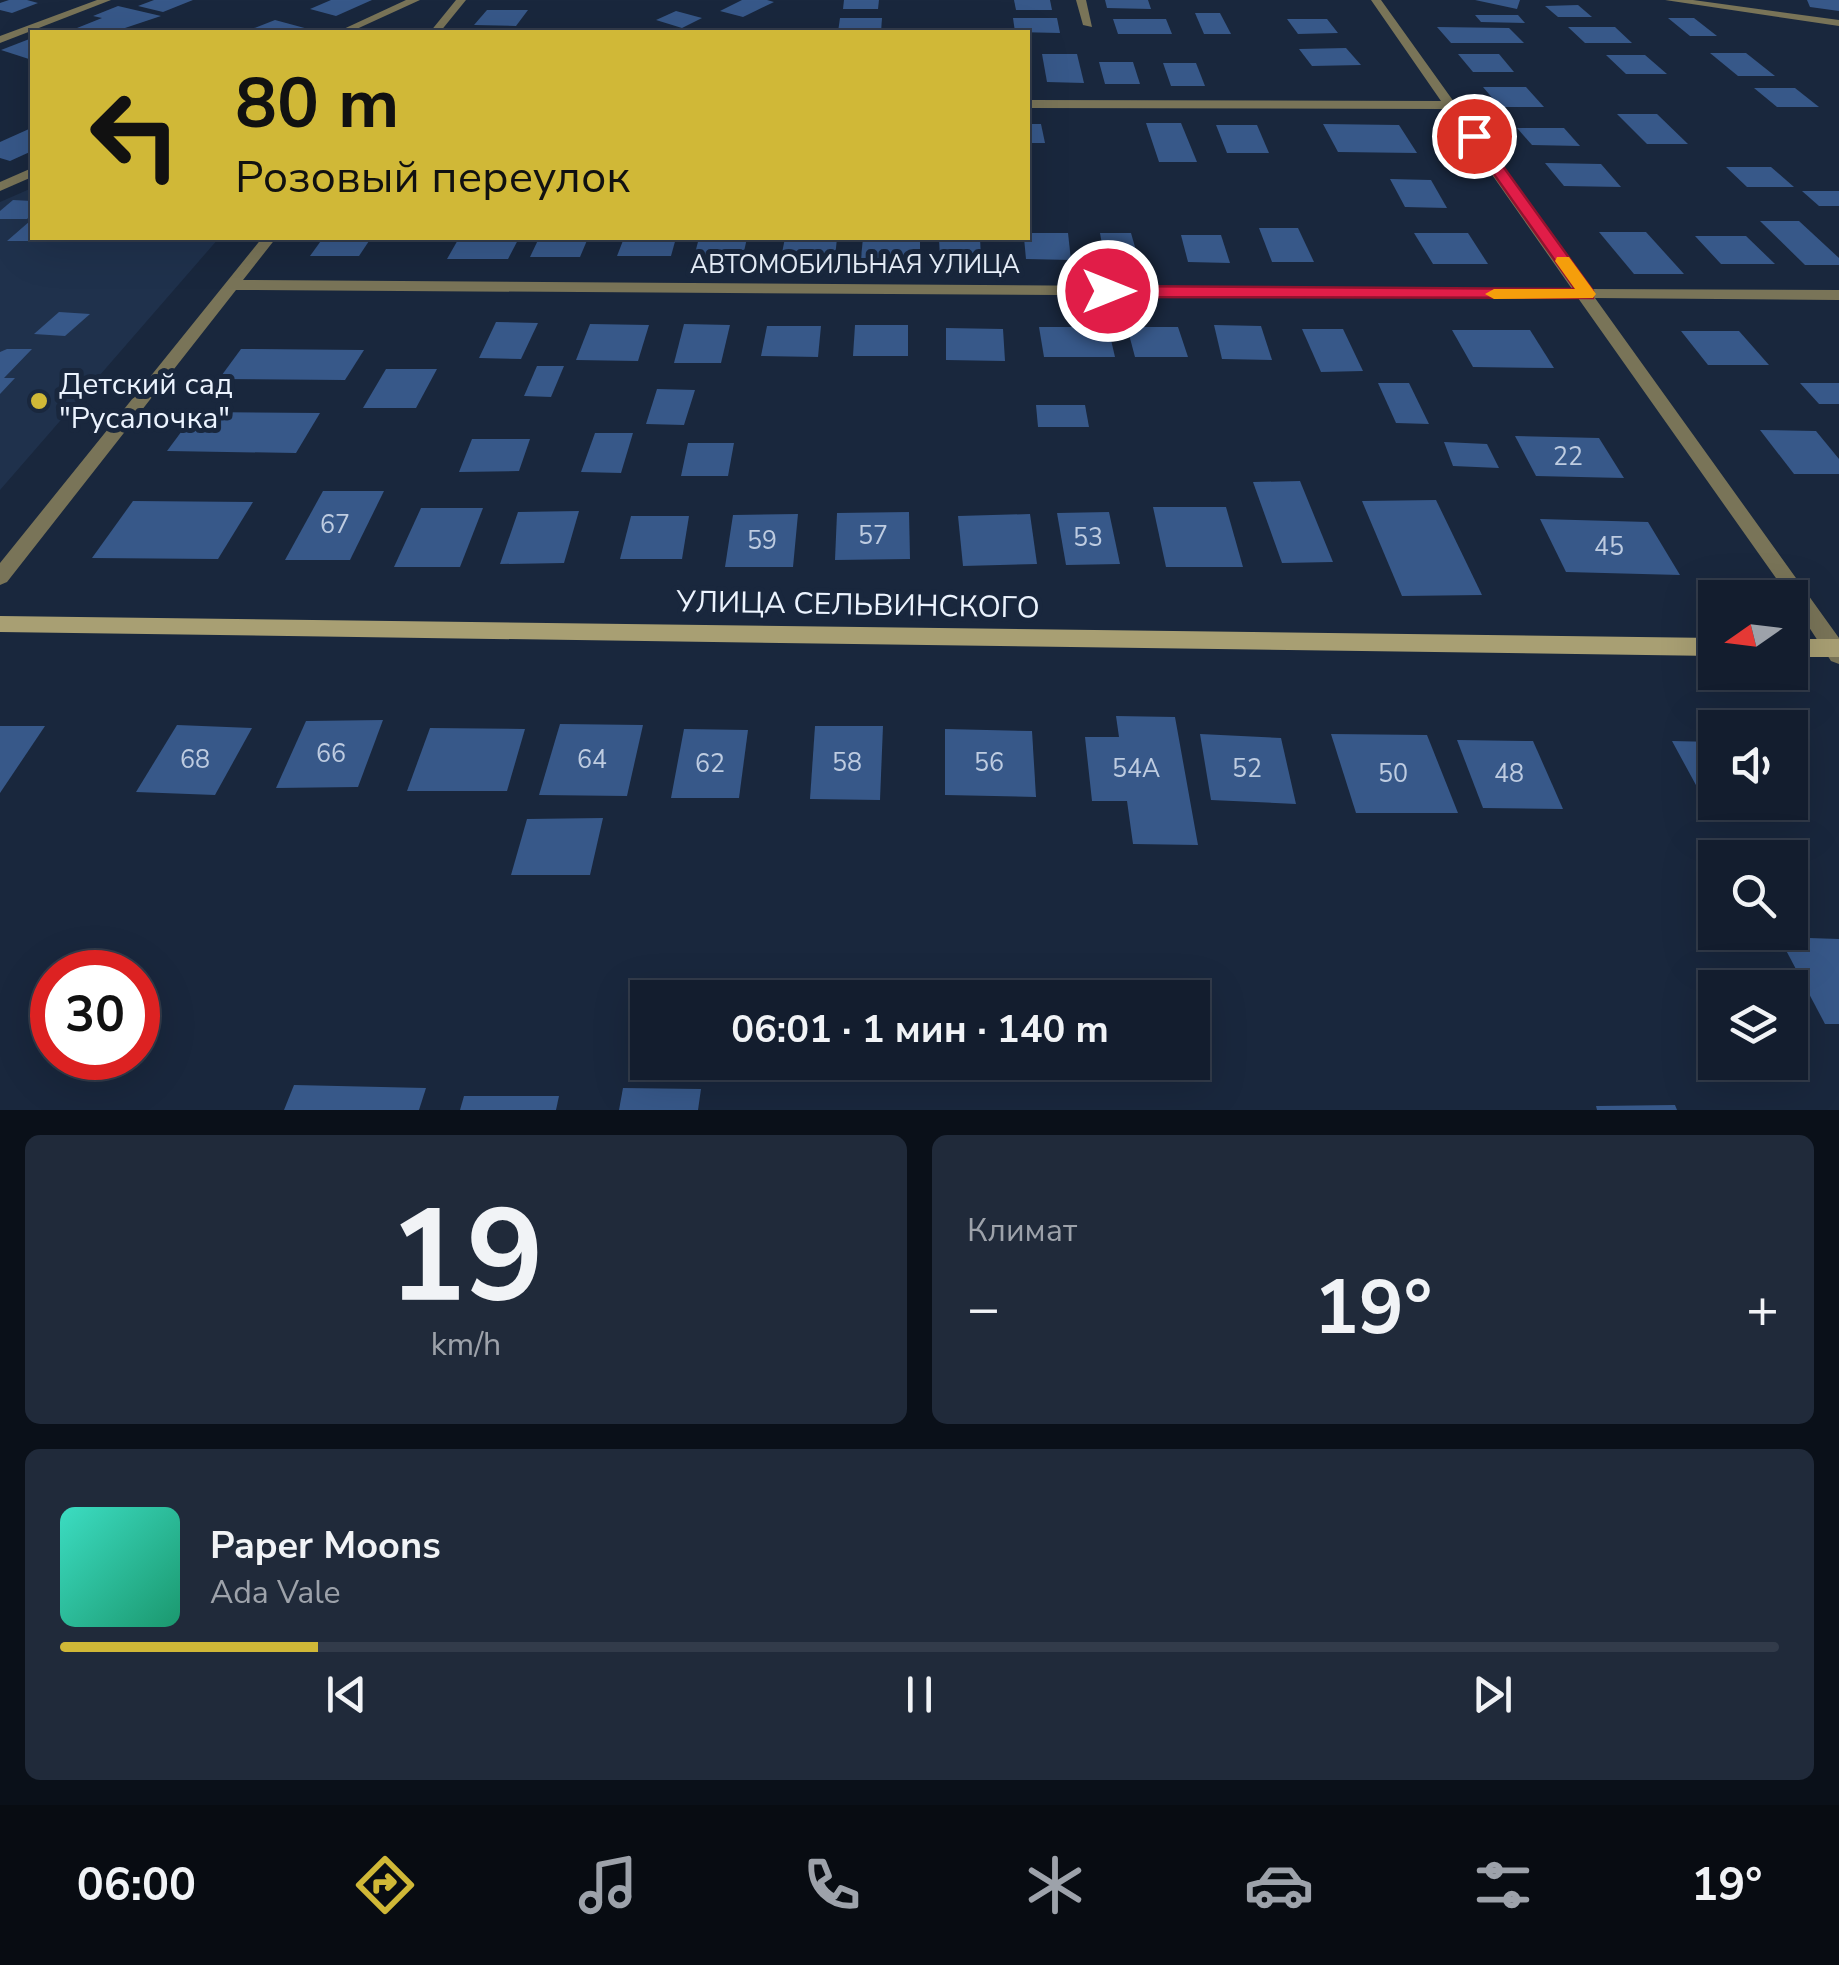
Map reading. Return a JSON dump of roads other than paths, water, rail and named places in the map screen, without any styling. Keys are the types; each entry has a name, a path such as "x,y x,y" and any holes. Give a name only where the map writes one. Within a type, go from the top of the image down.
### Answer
{"street":[{"path":"0,40 106,0"},
{"path":"346,30 414,0"},
{"path":"436,30 461,0"},
{"path":"1081,0 1088,25"},
{"path":"1376,0 1837,650"},
{"path":"1670,0 1839,23"},
{"path":"1030,104 1451,105"},
{"path":"0,187 30,173"},
{"path":"0,577 268,240"},
{"name":"АВТОМОБИЛЬНАЯ УЛИЦА","path":"231,285 1839,295"},
{"name":"УЛИЦА СЕЛЬВИНСКОГО","path":"0,624 1698,646"},
{"path":"1808,649 1837,650"}],"place":[{"name":"Детский сад \"Русалочка\"","path":"39,401"}]}
